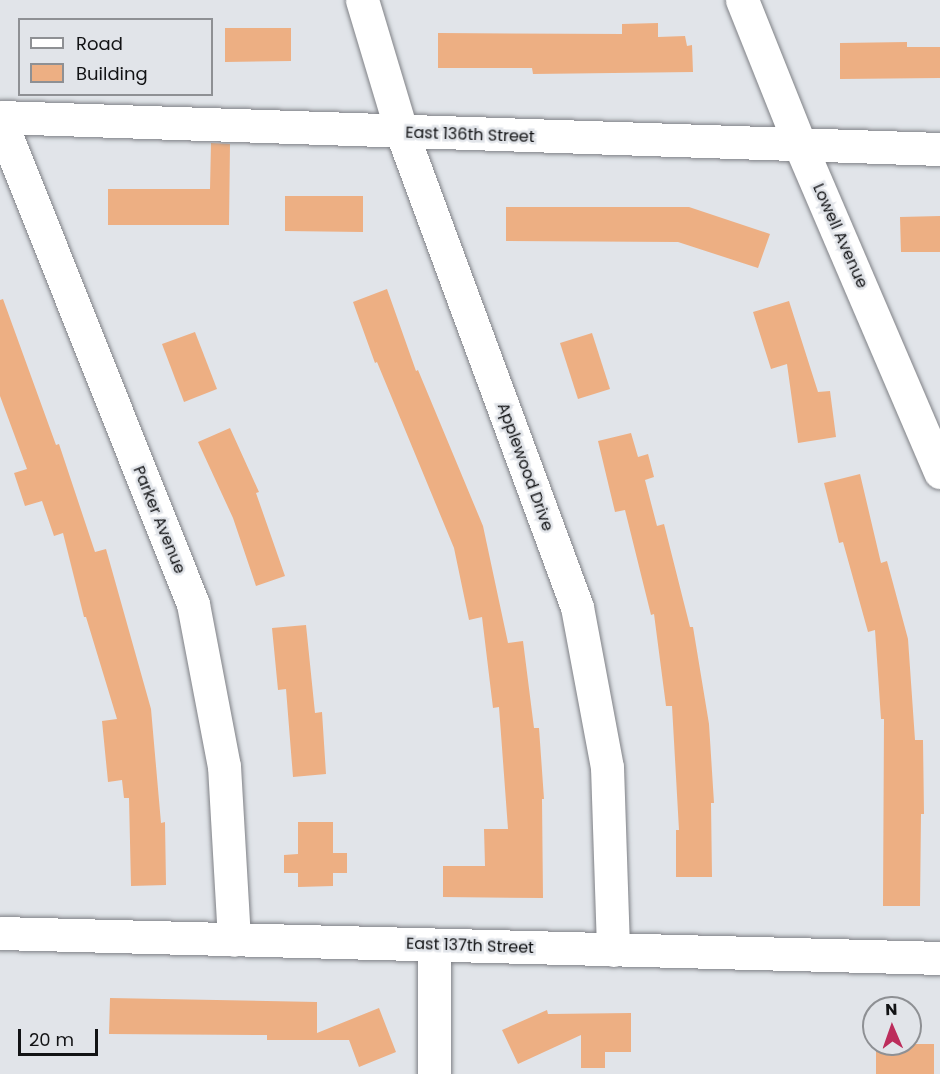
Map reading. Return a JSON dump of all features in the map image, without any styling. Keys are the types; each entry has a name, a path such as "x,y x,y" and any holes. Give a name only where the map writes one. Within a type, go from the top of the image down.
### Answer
{"street":[{"name":"Applewood Drive","path":"362,0 402,133 577,607 607,767 613,950"},
{"name":"Lowell Avenue","path":"742,0 800,145 940,472"},
{"name":"East 136th Street","path":"0,119 940,149"},
{"name":"Parker Avenue","path":"0,119 193,604 224,766 234,940"},
{"name":"East 137th Street","path":"0,933 940,958"},
{"path":"434,945 434,1074"}],"building":[{"path":"658,23 658,37 685,36 687,46 692,45 693,72 533,74 532,68 438,68 438,33 622,34 622,24"},
{"path":"225,28 291,28 291,61 225,62"},
{"path":"907,42 907,47 940,47 940,78 840,79 840,43"},
{"path":"211,143 230,144 229,225 108,225 108,189 210,189"},
{"path":"285,196 363,196 363,232 285,231"},
{"path":"506,207 689,207 770,234 758,268 678,242 506,241"},
{"path":"940,216 940,252 901,252 900,217"},
{"path":"387,289 416,371 418,370 483,526 508,643 523,641 534,728 539,728 544,799 542,799 543,898 443,897 443,866 485,866 484,829 508,829 499,707 493,708 482,617 469,620 454,548 377,362 375,363 353,302"},
{"path":"3,299 56,445 59,444 95,552 106,549 151,709 161,823 165,822 166,885 131,886 129,798 124,798 122,780 108,782 102,721 117,719 86,617 84,617 63,533 54,536 42,501 25,506 14,473 27,469 0,396 0,300"},
{"path":"789,301 818,392 830,391 836,437 798,443 787,364 771,369 753,312"},
{"path":"195,332 217,389 184,402 162,344"},
{"path":"592,333 610,389 578,399 560,343"},
{"path":"230,428 259,492 256,493 285,576 256,586 233,518 198,442"},
{"path":"631,433 638,457 648,454 654,477 645,480 657,526 664,524 690,627 693,627 709,724 714,803 711,803 712,877 676,877 676,830 679,830 672,706 666,706 654,614 651,615 625,510 615,512 598,441"},
{"path":"860,474 881,563 887,561 908,639 915,740 923,740 924,814 921,814 920,906 883,906 884,719 881,719 875,630 868,632 843,542 839,543 824,483"},
{"path":"306,625 315,713 322,712 326,774 293,777 286,689 278,690 272,628"},
{"path":"298,822 333,822 333,853 347,853 347,873 333,873 333,886 298,887 298,873 284,873 284,855 298,854"},
{"path":"110,998 317,1002 317,1033 379,1008 396,1052 359,1067 349,1040 267,1040 267,1035 109,1034"},
{"path":"547,1010 548,1014 631,1013 631,1052 605,1052 605,1068 581,1068 581,1035 518,1064 502,1030"},
{"path":"922,1044 934,1044 934,1074 876,1074 876,1056 922,1056"}]}
